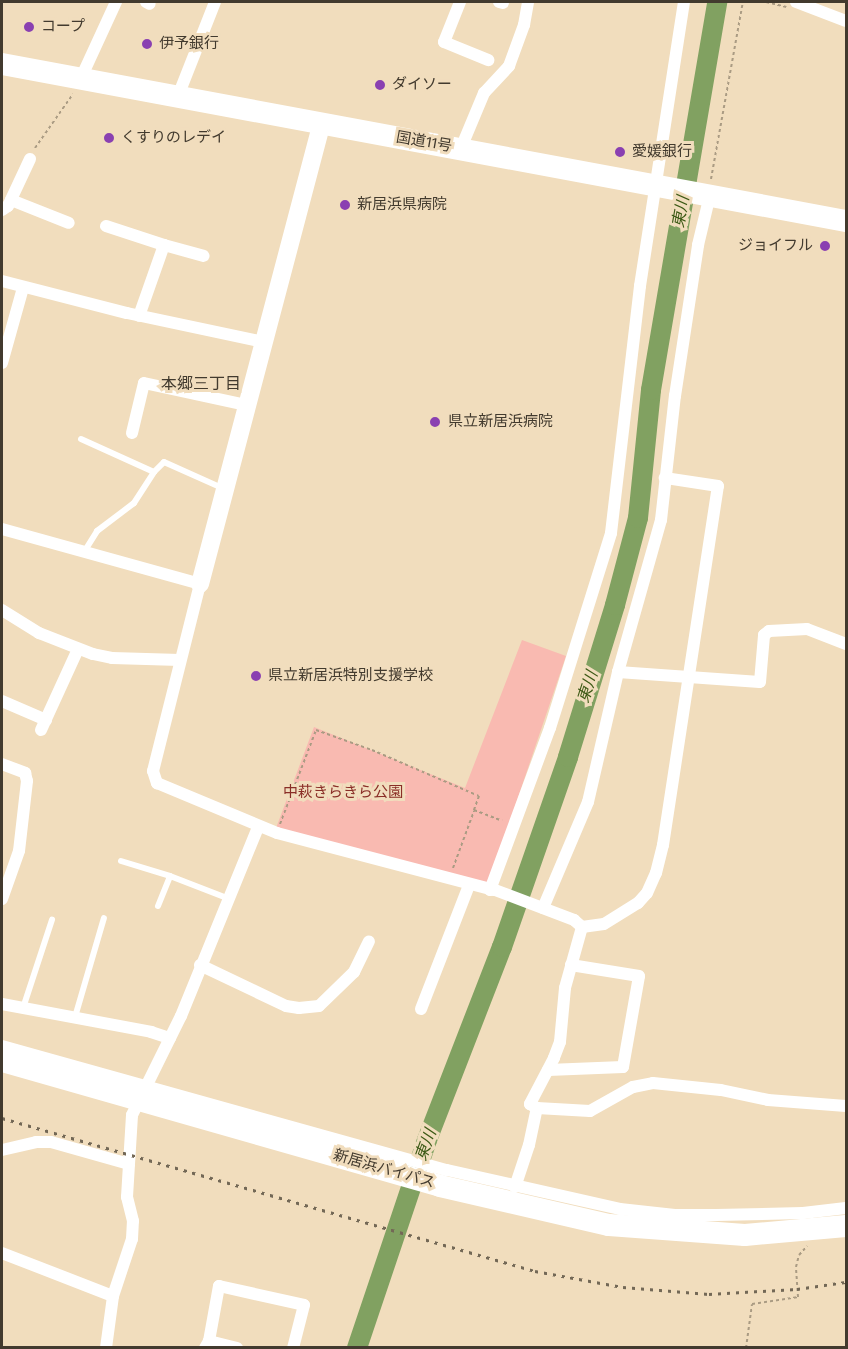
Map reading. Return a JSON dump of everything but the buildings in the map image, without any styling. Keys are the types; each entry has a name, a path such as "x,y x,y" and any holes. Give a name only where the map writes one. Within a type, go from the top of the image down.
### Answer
{"highway":[{"name":"国道11号","path":"2,64 846,221"},
{"name":"新居浜バイパス","path":"2,1062 141,1092 609,1225 745,1235 846,1226"}],"street":[{"path":"80,78 116,2"},
{"path":"178,96 214,2"},
{"path":"460,2 444,42 488,60"},
{"path":"461,148 484,93 509,66 524,25 528,2"},
{"path":"493,890 513,825 550,728 611,533 640,286 661,186 684,2"},
{"path":"796,2 846,21"},
{"path":"322,123 180,660 153,771 157,783 277,833 493,890 574,920 582,927 604,924 638,903 647,893 656,873 670,805 718,486 665,478"},
{"path":"2,210 10,200 30,159"},
{"path":"539,906 588,802 618,672 661,520 680,361 706,195"},
{"path":"10,200 69,223"},
{"path":"106,226 204,256"},
{"path":"139,316 164,245"},
{"path":"2,281 139,316 263,342"},
{"path":"2,363 23,288"},
{"path":"132,433 144,383 247,405"},
{"path":"2,529 201,584"},
{"path":"2,610 39,633 78,649 112,658 180,660"},
{"path":"618,672 760,682 764,635 769,631 807,629 846,644"},
{"path":"2,701 44,725 78,649"},
{"path":"2,764 25,773 27,781 18,850 2,898"},
{"path":"106,1347 113,1296 132,1239 133,1221 127,1197 132,1115 141,1092 170,1038 258,827"},
{"path":"421,1009 469,885"},
{"path":"582,927 570,965 560,1042 530,1104 537,1108 590,1111 633,1088 653,1083 721,1090 768,1100 846,1106"},
{"path":"200,965 286,1006 299,1008 319,1006 354,972 369,941"},
{"path":"548,1070 623,1067 639,976 570,965"},
{"path":"2,1004 170,1038"},
{"path":"2,1046 141,1092"},
{"path":"515,1187 529,1145 537,1108"},
{"path":"2,1149 36,1142 51,1142 129,1164"},
{"path":"444,1178 515,1187 620,1209 675,1215 803,1213 846,1208"},
{"path":"2,1253 113,1296"},
{"path":"237,1347 207,1344 219,1286 304,1305 293,1347"}],"lane":[{"path":"81,439 154,472"},
{"path":"84,552 98,531 134,502 154,472 164,462 225,490"},
{"path":"121,861 170,876 227,898"},
{"path":"158,906 170,876"},
{"path":"75,1018 104,918"},
{"path":"23,1008 52,920"}],"path":[{"path":"706,195 743,2"},
{"path":"30,159 40,139 72,95 80,78"},
{"path":"277,833 316,730 372,750 479,796 453,867 443,871"},
{"path":"474,810 513,825"},
{"path":"746,1347 752,1304 798,1297 796,1267 799,1255 808,1246"}],"green space":[{"name":"中萩きらきら公園","path":"522,640 566,656 489,883 276,828 314,727 465,788"}],"waterway":[{"name":"東川","path":"357,1348 427,1140 502,947 568,757 615,605 638,518 651,390 717,2"}],"railway":[{"path":"2,1118 535,1271 623,1287 709,1294 797,1289 846,1282"}],"place":[{"name":"コープ","path":"29,27"},
{"name":"伊予銀行","path":"147,44"},
{"name":"ダイソー","path":"380,85"},
{"name":"くすりのレデイ","path":"109,138"},
{"name":"愛媛銀行","path":"620,152"},
{"name":"新居浜県病院","path":"345,205"},
{"name":"ジョイフル","path":"825,246"},
{"name":"県立新居浜病院","path":"435,422"},
{"name":"県立新居浜特別支援学校","path":"256,676"}],"district":[{"name":"本郷三丁目","path":"201,384"}]}
